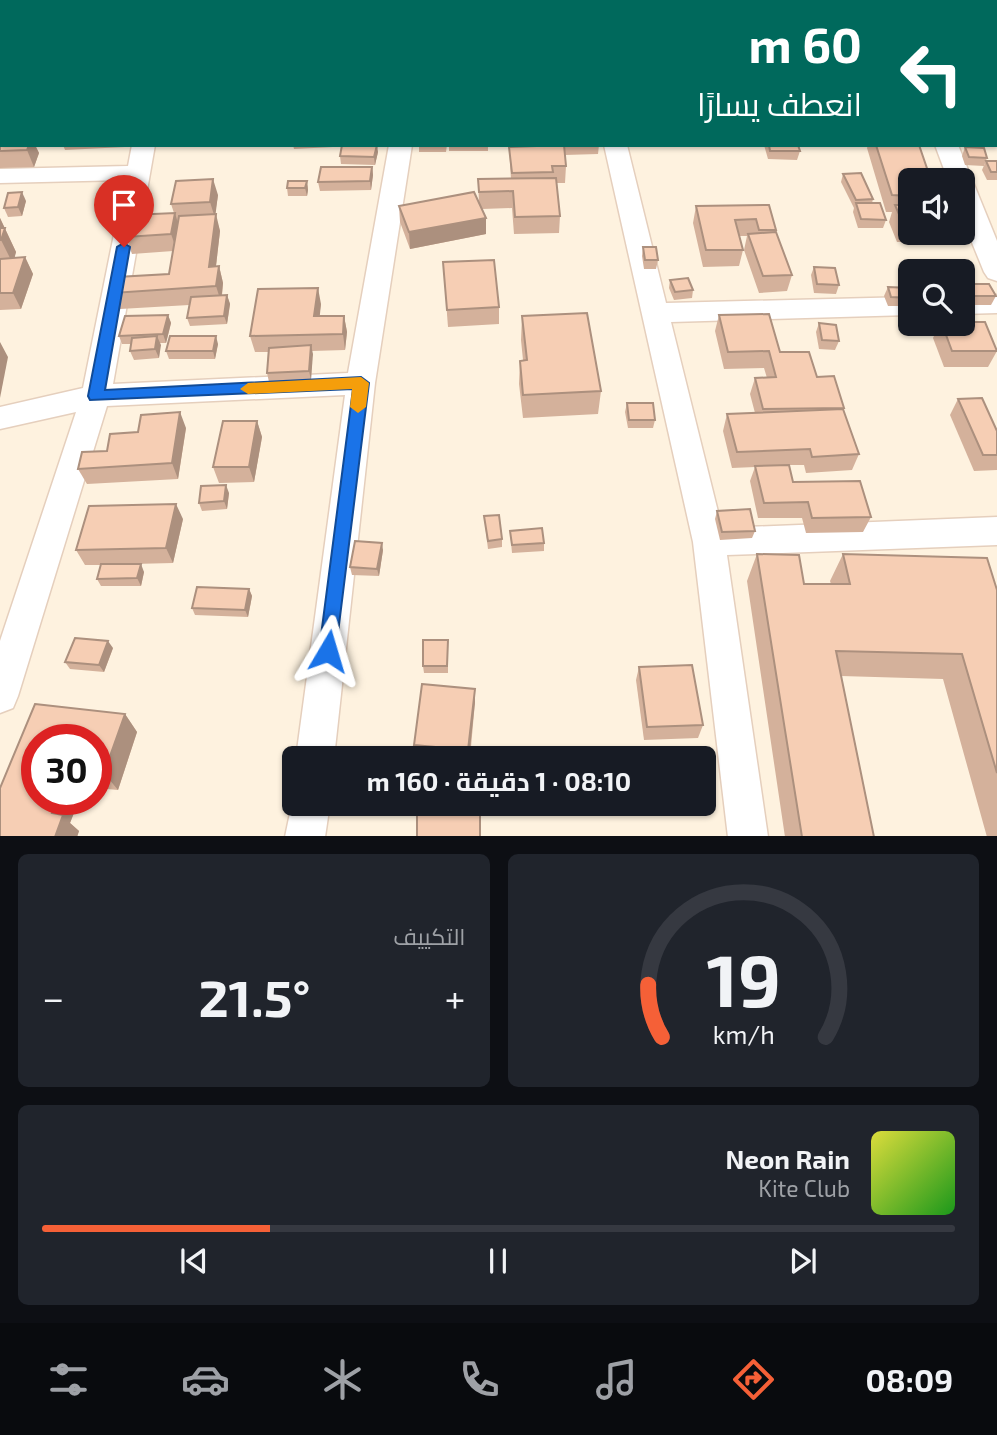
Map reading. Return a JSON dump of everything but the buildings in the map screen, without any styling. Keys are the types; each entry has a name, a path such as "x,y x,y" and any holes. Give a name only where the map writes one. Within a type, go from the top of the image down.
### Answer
{"street":[{"path":"316,746 361,383 401,147"},
{"path":"615,147 709,542 748,836"},
{"path":"947,147 955,168"},
{"path":"0,176 141,159 96,396 0,696"},
{"path":"975,218 997,272"},
{"path":"975,305 997,304"},
{"path":"654,313 898,306"},
{"path":"0,418 96,396 361,383"},
{"path":"709,542 997,531"},
{"path":"306,836 308,816"}],"slow traffic":[{"path":"248,389 361,383 358,407"}],"route":[{"path":"124,247 96,396 361,383 328,651"}]}
